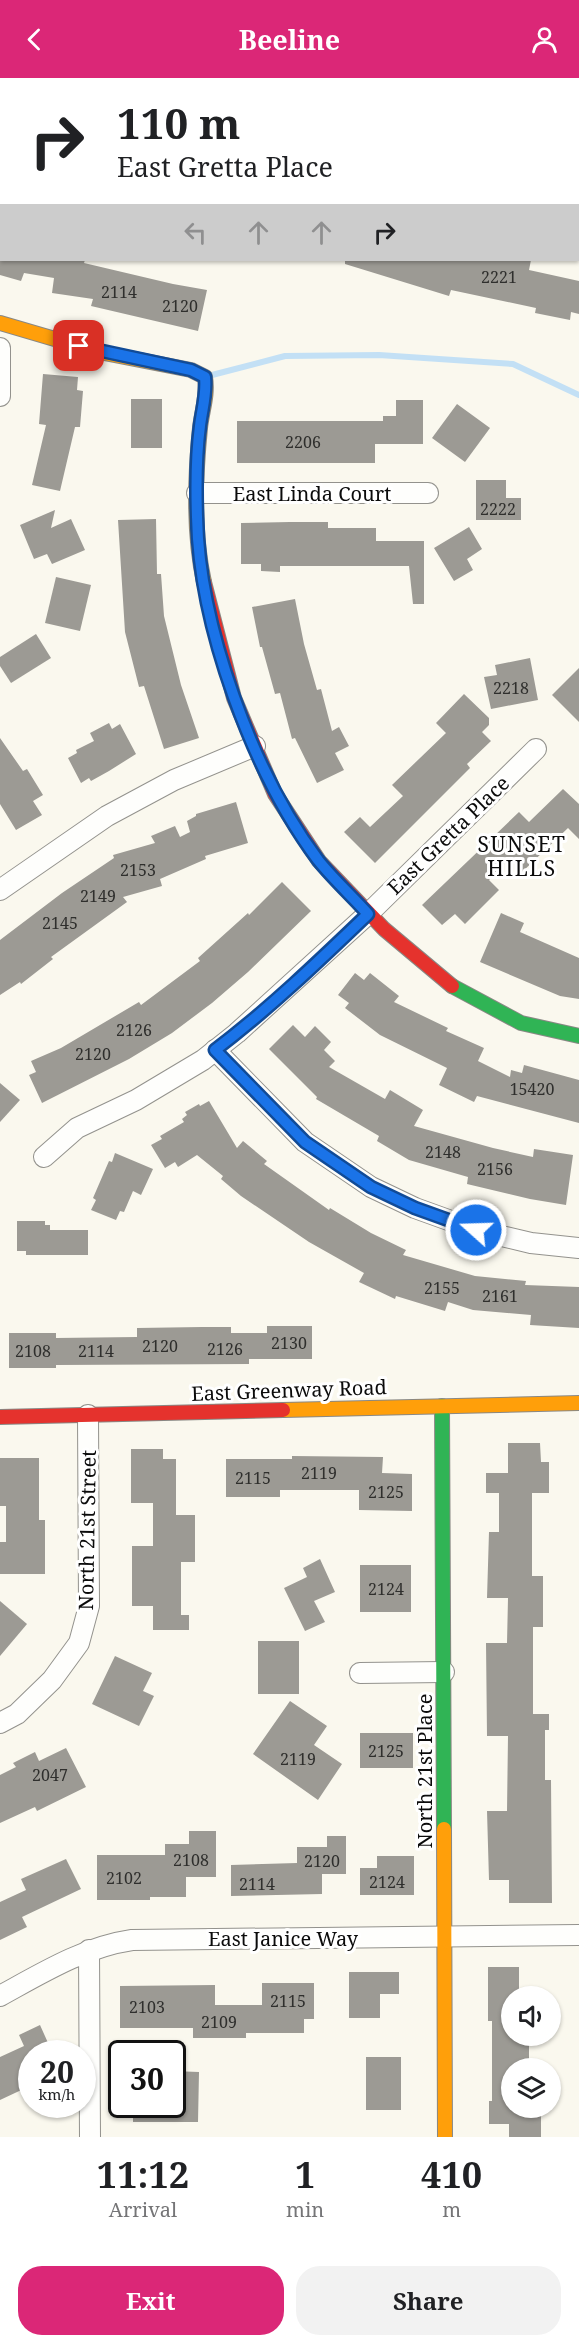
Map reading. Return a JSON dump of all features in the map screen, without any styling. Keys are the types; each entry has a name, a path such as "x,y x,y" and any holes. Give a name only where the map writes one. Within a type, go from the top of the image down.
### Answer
{"street":[{"path":"0,323 99,352 191,370 205,377 207,390 200,426 197,493 200,565 234,698 275,794 319,861 368,914 451,986 521,1023 579,1036"},
{"path":"0,348 0,396"},
{"name":"East Linda Court","path":"197,493 428,493"},
{"path":"3,882 107,816 174,780 255,746"},
{"name":"East Gretta Place","path":"44,1157 77,1128 136,1100 203,1060 297,980 368,914 536,749"},
{"path":"215,1050 305,1142 371,1187 415,1208 476,1230 531,1244 579,1248"},
{"name":"East Greenway Road","path":"0,1417 579,1403"},
{"name":"North 21st Place","path":"442,1406 445,2137"},
{"name":"North 21st Street","path":"0,1723 17,1714 52,1680 79,1643 89,1606 88,1415"},
{"path":"360,1672 444,1672"},
{"name":"East Janice Way","path":"0,1996 89,1950 111,1943 132,1940 579,1935"},
{"path":"89,1950 90,2137"}],"building":[{"path":"0,261 85,261 84,263 207,290 198,331 91,306 93,299 52,293 54,278 24,273 21,281 0,275"},
{"path":"345,261 531,261 529,270 579,281 579,314 571,312 570,320 535,313 536,308 451,290 449,296 345,264"},
{"path":"43,374 78,377 77,390 83,391 80,427 75,427 60,491 32,485 46,425 39,424"},
{"path":"131,399 162,399 162,448 131,448"},
{"path":"396,400 423,400 423,444 375,444 375,463 237,463 237,421 383,421 383,416 396,416"},
{"path":"457,404 490,428 465,462 432,438"},
{"path":"476,480 506,480 506,498 521,498 521,520 476,520"},
{"path":"55,510 51,528 71,519 85,550 52,564 47,554 34,559 20,525"},
{"path":"156,519 157,574 161,574 164,616 181,685 199,738 164,749 144,686 139,687 125,632 118,520"},
{"path":"328,522 328,528 376,528 376,541 424,541 424,604 413,604 409,566 280,566 280,572 261,571 261,564 241,564 241,523"},
{"path":"469,527 482,549 467,559 473,570 454,581 434,548"},
{"path":"56,577 91,585 80,631 45,623"},
{"path":"295,599 304,644 317,690 321,689 332,731 339,727 349,746 335,753 344,770 317,783 295,738 292,739 280,693 275,694 262,647 260,647 252,607"},
{"path":"36,634 51,658 11,683 0,666 0,657"},
{"path":"530,658 538,700 491,709 484,677 497,675 495,665"},
{"path":"579,668 579,722 552,695"},
{"path":"464,694 489,718 489,725 482,732 491,741 467,764 470,768 375,863 344,832 360,817 370,827 403,796 392,785 446,733 436,723"},
{"path":"109,723 112,729 120,724 136,754 91,781 89,778 81,783 68,758 77,753 76,750 94,741 90,733"},
{"path":"0,738 23,771 27,769 43,795 33,801 42,815 16,830 0,804"},
{"path":"563,789 579,804 579,839 568,828 519,875 521,868 510,858 489,880 499,890 465,924 455,914 442,925 422,905 519,812 529,822"},
{"path":"236,802 248,843 205,856 206,859 160,879 162,886 123,897 127,902 51,957 53,959 21,984 20,982 0,995 0,940 62,893 114,858 113,855 155,843 151,836 175,826 180,837 190,832 187,821 196,814"},
{"path":"282,882 311,911 248,972 172,1033 129,1059 42,1103 29,1075 36,1072 31,1061 61,1048 139,1002 141,1005 200,961 198,958 248,913 249,915"},
{"path":"501,913 524,923 520,932 579,958 579,999 560,996 480,962"},
{"path":"355,973 364,980 370,973 399,996 394,1002 448,1028 446,1031 484,1048 478,1061 510,1077 511,1070 522,1073 524,1065 579,1080 579,1123 477,1096 474,1102 439,1085 447,1068 380,1035 345,1008 349,1003 338,995"},
{"path":"293,1025 305,1037 315,1026 331,1042 324,1050 335,1061 329,1067 385,1099 390,1090 423,1110 414,1126 533,1157 534,1149 573,1155 566,1205 467,1184 468,1177 409,1160 377,1141 379,1136 316,1099 317,1097 269,1049"},
{"path":"0,1083 20,1100 0,1122"},
{"path":"209,1101 237,1148 243,1141 267,1161 264,1164 329,1210 330,1208 371,1233 406,1250 403,1255 475,1276 526,1281 525,1285 579,1287 579,1328 530,1325 531,1315 473,1310 448,1302 445,1311 396,1296 395,1299 359,1282 364,1273 309,1242 241,1196 221,1179 223,1176 197,1155 178,1167 175,1162 165,1168 151,1145 162,1139 160,1136 184,1122 182,1119 187,1115 185,1112"},
{"path":"115,1153 153,1169 141,1195 133,1191 124,1212 120,1211 116,1220 91,1210 96,1200 93,1198 109,1161 112,1162"},
{"path":"17,1221 45,1221 45,1225 50,1225 50,1230 88,1230 88,1255 26,1255 26,1251 17,1251"},
{"path":"267,1326 312,1326 312,1359 249,1359 249,1364 56,1365 56,1368 9,1368 9,1333 56,1333 56,1338 137,1337 137,1328 231,1327 231,1333 267,1333"},
{"path":"508,1443 540,1443 541,1462 549,1462 549,1493 532,1493 532,1576 543,1576 543,1627 533,1627 533,1714 549,1714 549,1730 545,1730 545,1780 551,1780 552,1903 509,1903 509,1880 489,1880 487,1811 507,1811 508,1736 487,1736 486,1643 507,1643 508,1598 487,1598 489,1532 499,1532 499,1493 486,1493 486,1473 508,1473"},
{"path":"131,1449 163,1449 163,1459 176,1459 176,1515 195,1515 195,1562 181,1562 181,1615 189,1615 189,1630 153,1630 153,1606 132,1606 132,1546 153,1546 153,1503 131,1503"},
{"path":"292,1456 383,1457 382,1473 412,1474 412,1511 359,1510 359,1490 280,1490 280,1497 226,1497 226,1459 292,1459"},
{"path":"0,1458 39,1458 39,1520 45,1520 45,1574 0,1574 0,1542 6,1542 6,1506 0,1506"},
{"path":"320,1559 335,1592 314,1601 325,1622 305,1631 284,1588 307,1577 303,1568"},
{"path":"360,1565 411,1565 411,1612 360,1612"},
{"path":"0,1601 27,1624 0,1656"},
{"path":"258,1641 299,1641 299,1694 258,1694"},
{"path":"115,1656 152,1673 143,1691 154,1696 139,1726 92,1704"},
{"path":"290,1701 327,1726 314,1745 342,1764 318,1800 253,1754"},
{"path":"360,1733 413,1733 413,1768 360,1768"},
{"path":"66,1748 86,1787 37,1811 35,1807 0,1823 0,1775 16,1767 13,1763 35,1752 39,1761"},
{"path":"189,1831 216,1831 216,1877 186,1877 186,1897 97,1900 97,1855 165,1855 165,1844 189,1844"},
{"path":"327,1836 346,1836 346,1874 322,1874 322,1894 231,1896 231,1865 297,1863 297,1847 327,1847"},
{"path":"377,1856 414,1856 414,1895 360,1895 360,1868 377,1868"},
{"path":"66,1859 81,1889 22,1917 27,1927 0,1940 0,1902 26,1890 21,1879"},
{"path":"488,1967 519,1967 519,1986 501,1986 501,2046 529,2046 529,2058 501,2058 501,2118 541,2118 541,2137 509,2137 509,2124 489,2124 489,2101 492,2101 492,2021 488,2021"},
{"path":"349,1972 399,1972 399,1994 380,1994 380,2018 349,2018"},
{"path":"262,1983 314,1983 314,2019 304,2019 304,2033 246,2033 246,2038 193,2038 193,2028 120,2028 120,1986 215,1985 215,2005 262,2005"},
{"path":"40,2025 47,2040 21,2040 19,2035"},
{"path":"18,2049 18,2092 0,2100 0,2057"},
{"path":"366,2057 401,2057 401,2110 366,2110"},
{"path":"186,2072 199,2072 198,2122 133,2122 133,2118 186,2118"}],"waterway":[{"path":"212,375 285,356 379,355 513,364 579,395"}],"traffic: fast":[{"path":"452,986 521,1023 579,1036"},
{"path":"442,1406 444,1829"}],"traffic: slow":[{"path":"0,323 99,352 191,370 205,377 196,486 198,544 204,582"},
{"path":"283,1410 579,1403"},
{"path":"444,1829 445,2137"}],"traffic: jam":[{"path":"204,582 234,698 275,794 319,861 384,929 452,986"},
{"path":"0,1417 283,1410"}],"district":[{"name":"SUNSET HILLS","path":"522,856"}],"route":[{"path":"79,346 191,370 205,377 207,390 200,426 197,471 200,565 234,698 275,794 319,861 368,914 305,973 215,1050 255,1094 305,1142 371,1187 415,1208 476,1230"}]}
